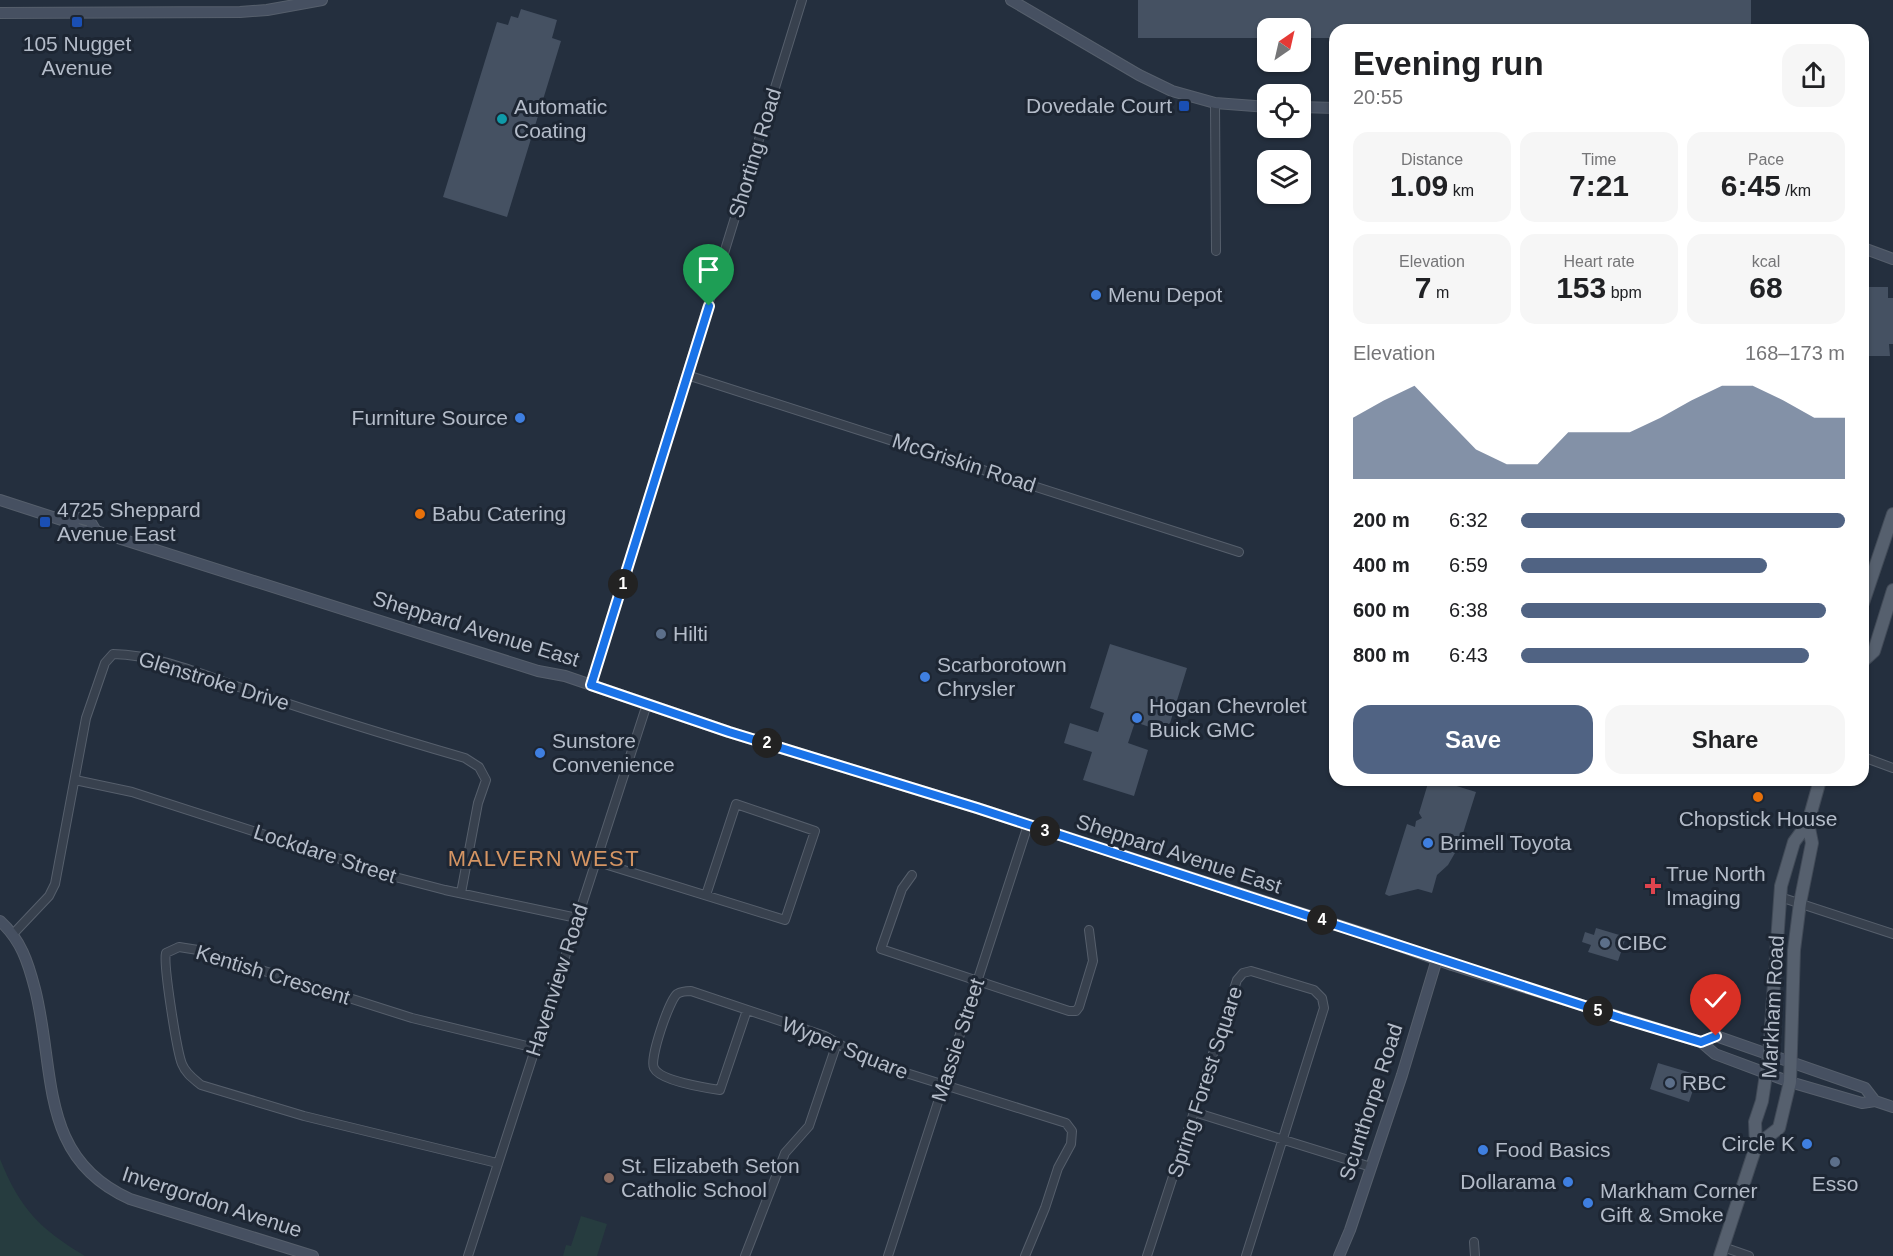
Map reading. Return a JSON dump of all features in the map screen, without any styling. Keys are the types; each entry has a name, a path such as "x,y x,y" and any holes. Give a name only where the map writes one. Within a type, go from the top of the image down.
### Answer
{"main road":[{"path":"0,13 240,12 267,10 322,0"},
{"path":"1011,0 1139,75 1172,91 1215,104 1257,106"},
{"path":"1311,107 1329,108"},
{"path":"1869,250 1893,259"},
{"name":"Sheppard Avenue East","path":"0,500 68,522 79,518 90,521 96,531 538,671 566,676 1437,959 1701,1042 1715,1054 1790,1082 1862,1103 1875,1101 1893,1107"},
{"path":"1869,585 1893,514"},
{"path":"1869,656 1874,651 1893,590"},
{"name":"Markham Road","path":"1722,1252 1756,1146 1755,1122 1767,1074 1769,1054 1780,897 1794,842 1808,823 1818,786"},
{"name":"Markham Road","path":"1756,1146 1779,1128 1790,1082 1794,950 1800,903 1812,843 1808,823"},
{"name":"Invergordon Avenue","path":"0,921 13,934 25,954 40,1010 57,1115 64,1140 86,1170 108,1189 130,1199 313,1256"},
{"name":"Scunthorpe Road","path":"1339,1256 1371,1167 1437,959"},
{"name":"Sheppard Avenue East","path":"1701,1042 1716,1036 1791,1061 1865,1088 1875,1101"}],"street":[{"name":"Shorting Road","path":"591,685 802,0"},
{"path":"1215,104 1216,251"},
{"name":"McGriskin Road","path":"687,375 1239,552"},
{"name":"Glenstroke Drive","path":"13,934 50,896 55,884 86,718 109,658 113,654 124,654 180,668 338,720 465,758 479,767 486,780 476,814 461,893"},
{"name":"Havenview Road","path":"468,1256 577,918 598,861 647,704"},
{"path":"1869,759 1893,768"},
{"name":"Lockdare Street","path":"75,780 132,792 388,874 461,893 577,918"},
{"path":"598,861 706,896 785,920 815,831 736,804 706,896"},
{"name":"Massie Street","path":"888,1256 1028,825"},
{"path":"912,875 902,889 881,949 1076,1011 1093,962 1089,930"},
{"path":"1780,897 1893,934"},
{"name":"Kentish Crescent","path":"497,1163 304,1116 201,1085 188,1074 180,1057 166,969 166,953 179,947 198,950 412,1018 535,1048"},
{"name":"Spring Forest Square","path":"1147,1256 1237,980 1243,973 1251,971 1314,990 1322,998 1324,1008 1246,1256"},
{"name":"Wyper Square","path":"747,1010 720,1090 669,1078 659,1074 654,1068 652,1059 670,1006 676,995 682,991 691,991 825,1036 871,1062 1062,1120 1072,1131 1071,1144 1058,1168 1045,1208 1025,1256"},
{"path":"745,1256 785,1153 808,1126 837,1043"},
{"path":"1194,1112 1371,1167"},
{"path":"1474,1242 1475,1256"},
{"path":"1722,1252 1749,1256"}],"green space":[{"path":"0,1159 15,1191 33,1216 44,1227 85,1256 0,1256"},
{"path":"581,1216 607,1224 597,1256 563,1256 566,1245 571,1246"}],"building":[{"path":"1138,0 1751,0 1751,24 1329,24 1329,38 1311,38 1311,18 1257,18 1257,38 1138,38"},
{"name":"Automatic Coating","path":"521,9 557,20 552,38 561,41 507,217 443,197 497,22 508,25 511,16 518,18"},
{"path":"1869,287 1888,287 1888,298 1893,298 1893,344 1889,344 1890,356 1869,356"},
{"name":"Hogan Chevrolet Buick GMC","path":"1110,644 1187,668 1167,733 1135,722 1128,743 1148,750 1134,796 1083,780 1092,752 1064,743 1070,723 1098,732 1104,713 1090,708"},
{"name":"Brimell Toyota","path":"1427,786 1456,786 1476,792 1459,846 1448,865 1437,875 1432,893 1418,889 1389,896 1385,894 1407,824 1415,827 1416,821 1422,818 1419,813"},
{"name":"CIBC","path":"1596,928 1626,937 1618,961 1588,952 1591,945 1582,942 1585,932 1594,935"},
{"name":"RBC","path":"1658,1063 1698,1075 1689,1102 1650,1089"}],"place":[{"name":"105 Nugget Avenue","path":"77,22"},
{"name":"Dovedale Court","path":"1184,106"},
{"name":"Automatic Coating","path":"502,119"},
{"name":"Menu Depot","path":"1096,295"},
{"name":"Furniture Source","path":"520,418"},
{"name":"Babu Catering","path":"420,514"},
{"name":"4725 Sheppard Avenue East","path":"45,522"},
{"name":"Hilti","path":"661,634"},
{"name":"Scarborotown Chrysler","path":"925,677"},
{"name":"Hogan Chevrolet Buick GMC","path":"1137,718"},
{"name":"Sunstore Convenience","path":"540,753"},
{"name":"Chopstick House","path":"1758,797"},
{"name":"Brimell Toyota","path":"1428,843"},
{"name":"True North Imaging","path":"1653,886"},
{"name":"CIBC","path":"1605,943"},
{"name":"RBC","path":"1670,1083"},
{"name":"Circle K","path":"1807,1144"},
{"name":"Food Basics","path":"1483,1150"},
{"name":"Esso","path":"1835,1162"},
{"name":"St. Elizabeth Seton Catholic School","path":"609,1178"},
{"name":"Dollarama","path":"1568,1182"},
{"name":"Markham Corner Gift & Smoke","path":"1588,1203"}],"district":[{"name":"MALVERN WEST","path":"544,858"}],"route":[{"path":"709,306 591,685 729,732 977,808 1375,937 1452,965 1621,1018 1701,1042 1716,1036"}]}
